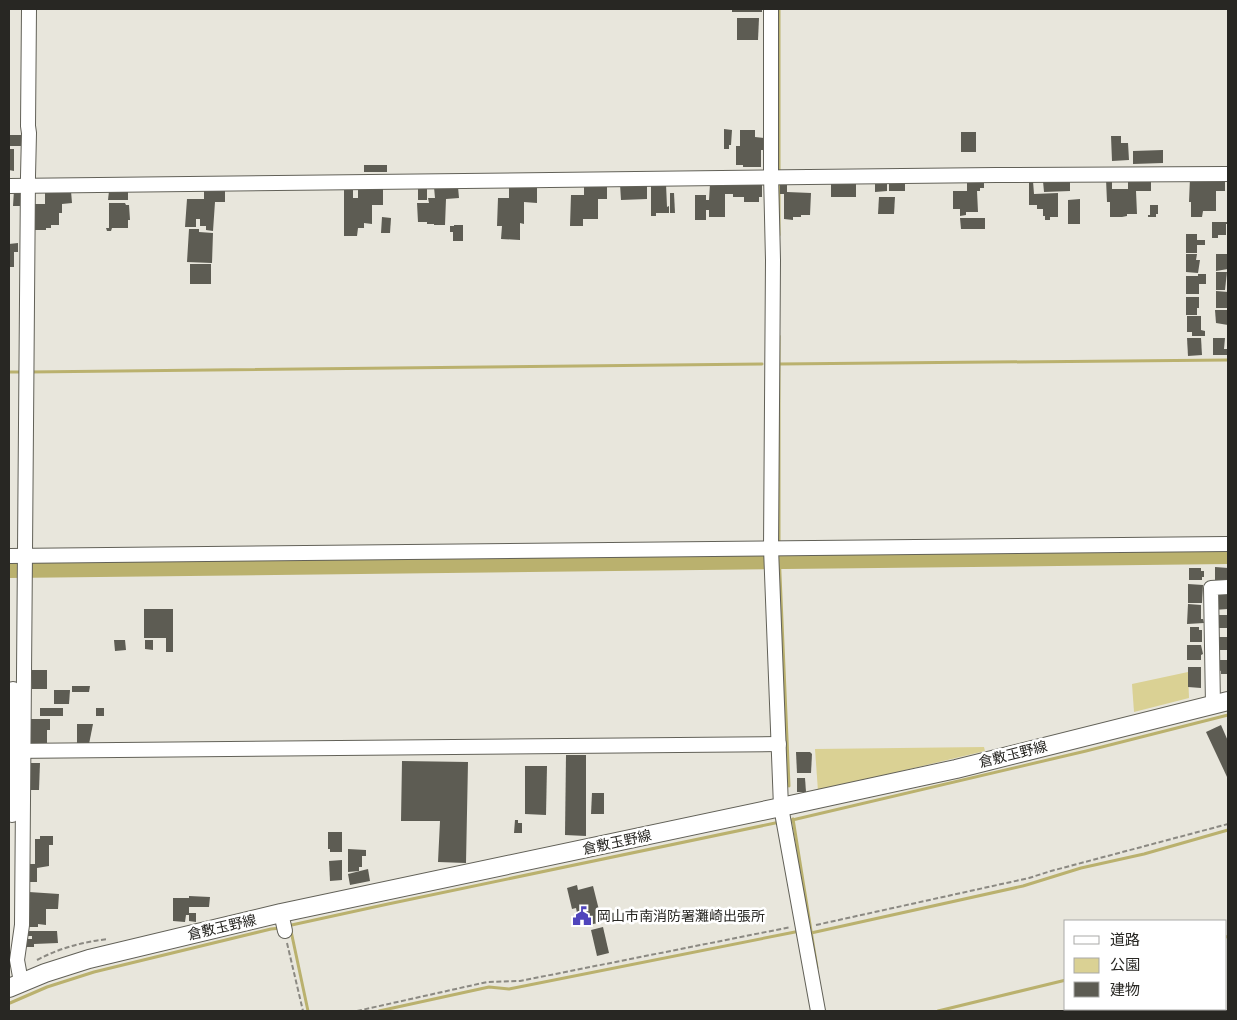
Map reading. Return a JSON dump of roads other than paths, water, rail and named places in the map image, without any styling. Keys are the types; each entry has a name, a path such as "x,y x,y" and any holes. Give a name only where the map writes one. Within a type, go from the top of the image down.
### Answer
{"main road":[{"name":"倉敷玉野線","path":"15,985 89,959 283,922 783,817 956,768 1221,703"}],"street":[{"path":"15,985 17,960 14,941 22,925 15,751 25,564 30,133 28,126 29,9"},
{"path":"772,9 775,553 779,744 783,817 808,925 818,1011"},
{"path":"9,186 28,181 774,175 1228,174"},
{"path":"9,556 25,564 1228,544"},
{"path":"1221,703 1211,588 1228,587"},
{"path":"14,689 18,708"},
{"path":"15,751 779,744"}],"waterway":[{"path":"779,9 779,173"},
{"path":"779,181 779,235"},
{"path":"779,336 779,545"},
{"path":"779,364 1228,360"},
{"path":"29,372 762,364"},
{"path":"9,372 23,372"},
{"path":"779,551 789,786"},
{"path":"9,568 1228,554"},
{"path":"788,821 1086,751 1228,715"},
{"path":"793,819 817,968"},
{"path":"287,926 780,822"},
{"path":"811,933 1023,886 1081,868 1144,854 1228,830"},
{"path":"10,1003 47,987 94,972 281,928"},
{"path":"291,931 308,1011"},
{"path":"379,1011 489,987 509,989 795,932"},
{"path":"938,1011 1064,980"}],"place":[{"name":"岡山市南消防署灘崎出張所","path":"582,916"}]}
